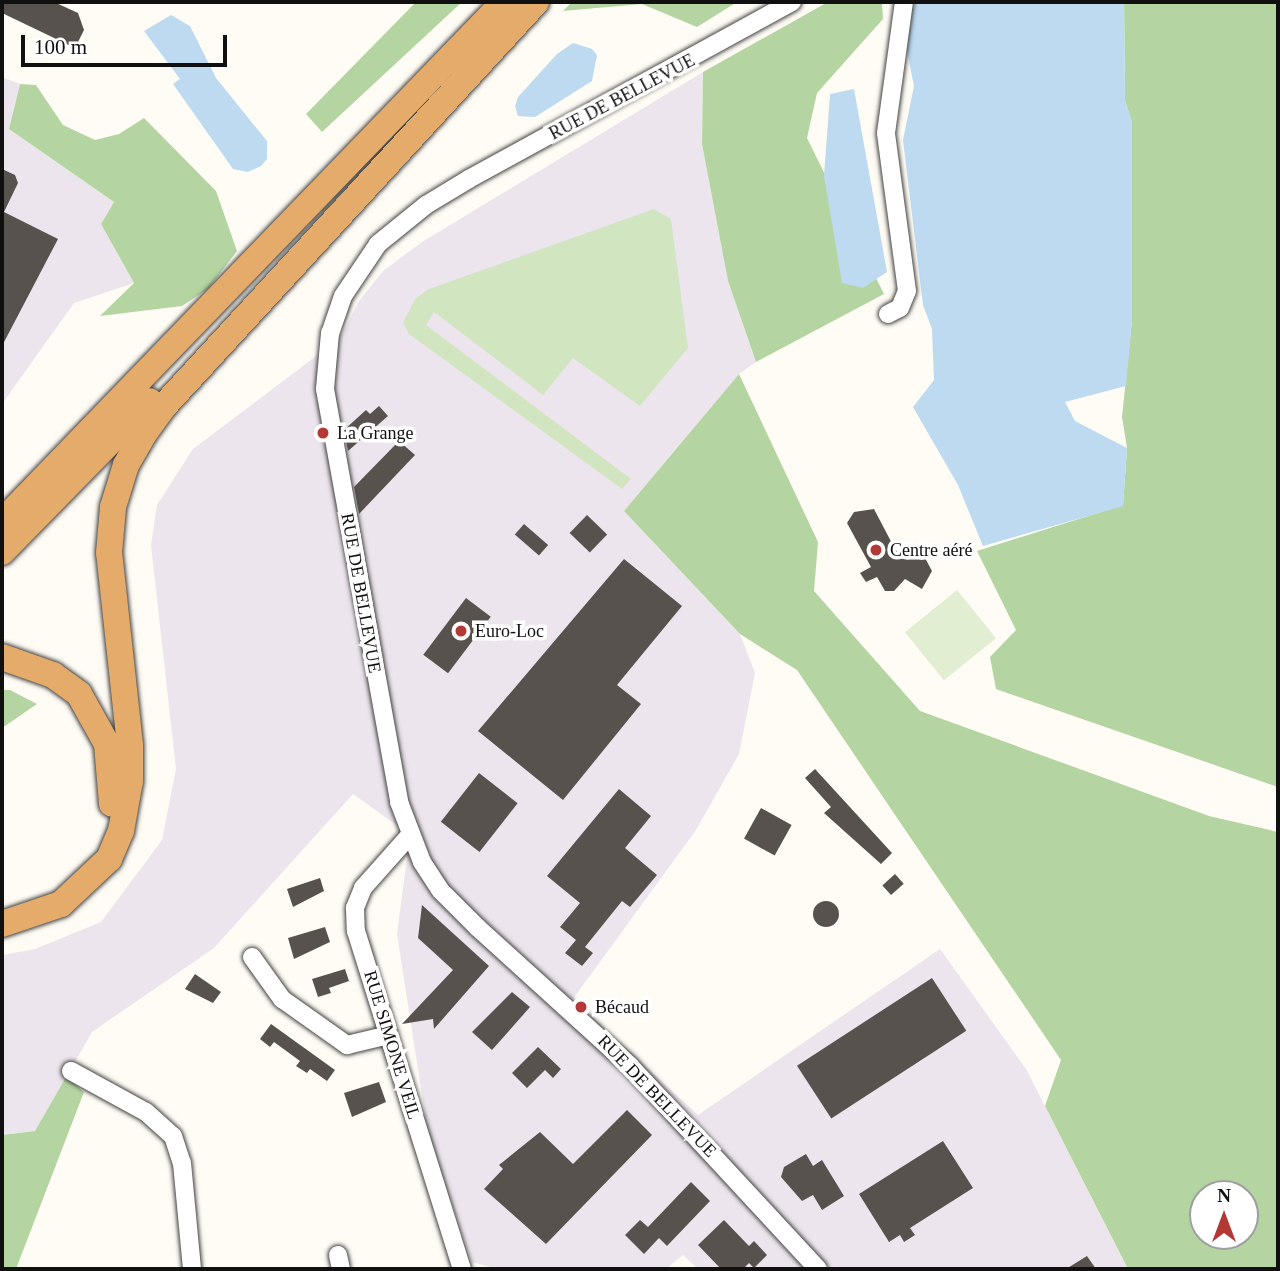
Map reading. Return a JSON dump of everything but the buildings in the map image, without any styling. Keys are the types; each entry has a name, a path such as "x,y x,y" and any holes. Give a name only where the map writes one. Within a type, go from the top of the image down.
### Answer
{"highway":[{"path":"2,522 505,2"},
{"path":"2,552 536,2"},
{"path":"2,924 61,904 109,859 121,831 130,782 131,745 109,553 113,507 126,465 164,406 499,41"},
{"path":"2,509 136,384"},
{"path":"2,657 53,675 79,694 107,744 113,773 112,804 104,833 90,857 46,894 2,906"}],"street":[{"name":"RUE DE BELLEVUE","path":"792,2 426,205 379,244 343,296 330,333 326,366 329,425 399,802 410,835 440,890 630,1066 818,1269"},
{"path":"887,314 900,308 907,292 886,133 904,2"},
{"name":"RUE SIMONE VEIL","path":"410,835 363,888 355,908 356,931 461,1269"},
{"path":"252,957 282,999 347,1045 389,1035"},
{"path":"71,1071 146,1112 173,1136 182,1163 192,1269"}],"shaded area":[{"path":"703,72 702,144 728,281 756,362 739,374 624,511 740,634 755,673 739,754 696,830 573,999 698,1115 940,949 1026,1069 1128,1269 698,1269 683,1255 666,1269 497,1269 472,1262 428,1134 397,934 410,835 353,794 214,948 92,1032 35,1131 2,1135 2,955 35,949 101,922 162,840 176,769 151,545 157,505 193,449 340,338 359,301 383,271 422,242"},
{"path":"2,77 20,84 9,129 114,202 101,224 134,283 74,303 2,404"}],"green space":[{"path":"416,2 462,2 322,132 306,114"},
{"path":"572,2 737,2 697,27 642,4 563,11"},
{"path":"828,2 882,2 883,19 817,93 807,138 884,294 756,362 728,281 702,144 703,72"},
{"path":"1124,2 1278,2 1278,787 996,689 990,657 1016,630 977,551 1123,505 1127,448 1122,417 1132,320 1132,122 1125,101"},
{"path":"20,84 36,85 63,125 95,140 119,134 144,118 216,191 237,251 208,289 182,306 100,316 134,283 101,224 114,202 9,129"},
{"path":"654,209 671,219 688,348 640,406 573,358 543,395 434,312 426,325 631,479 622,489 409,334 403,323 415,299 429,289"},
{"path":"739,374 818,542 814,591 920,711 1209,816 1278,832 1278,1269 1128,1269 1045,1106 1061,1060 797,670 740,634 624,511"},
{"path":"957,590 996,638 944,680 905,632"},
{"path":"2,690 10,690 37,704 2,728"},
{"path":"66,1077 84,1092 16,1269 2,1269 2,1135 35,1131"}],"water":[{"path":"916,2 1124,2 1125,101 1132,121 1132,320 1126,386 1065,402 1075,421 1127,448 1123,506 983,546 958,485 913,407 934,380 932,329 923,305 903,140 914,86 905,41 907,19"},
{"path":"171,15 190,26 216,78 267,141 267,159 261,166 248,172 233,169 173,84 180,79 144,31"},
{"path":"573,43 592,49 597,55 592,81 535,117 518,116 515,106 518,97 557,54"},
{"path":"854,89 887,272 863,288 842,283 824,176 830,94"}],"place":[{"name":"La Grange","path":"323,433"},
{"name":"Centre aéré","path":"876,550"},
{"name":"Euro-Loc","path":"461,631"},
{"name":"Bécaud","path":"581,1007"}]}
